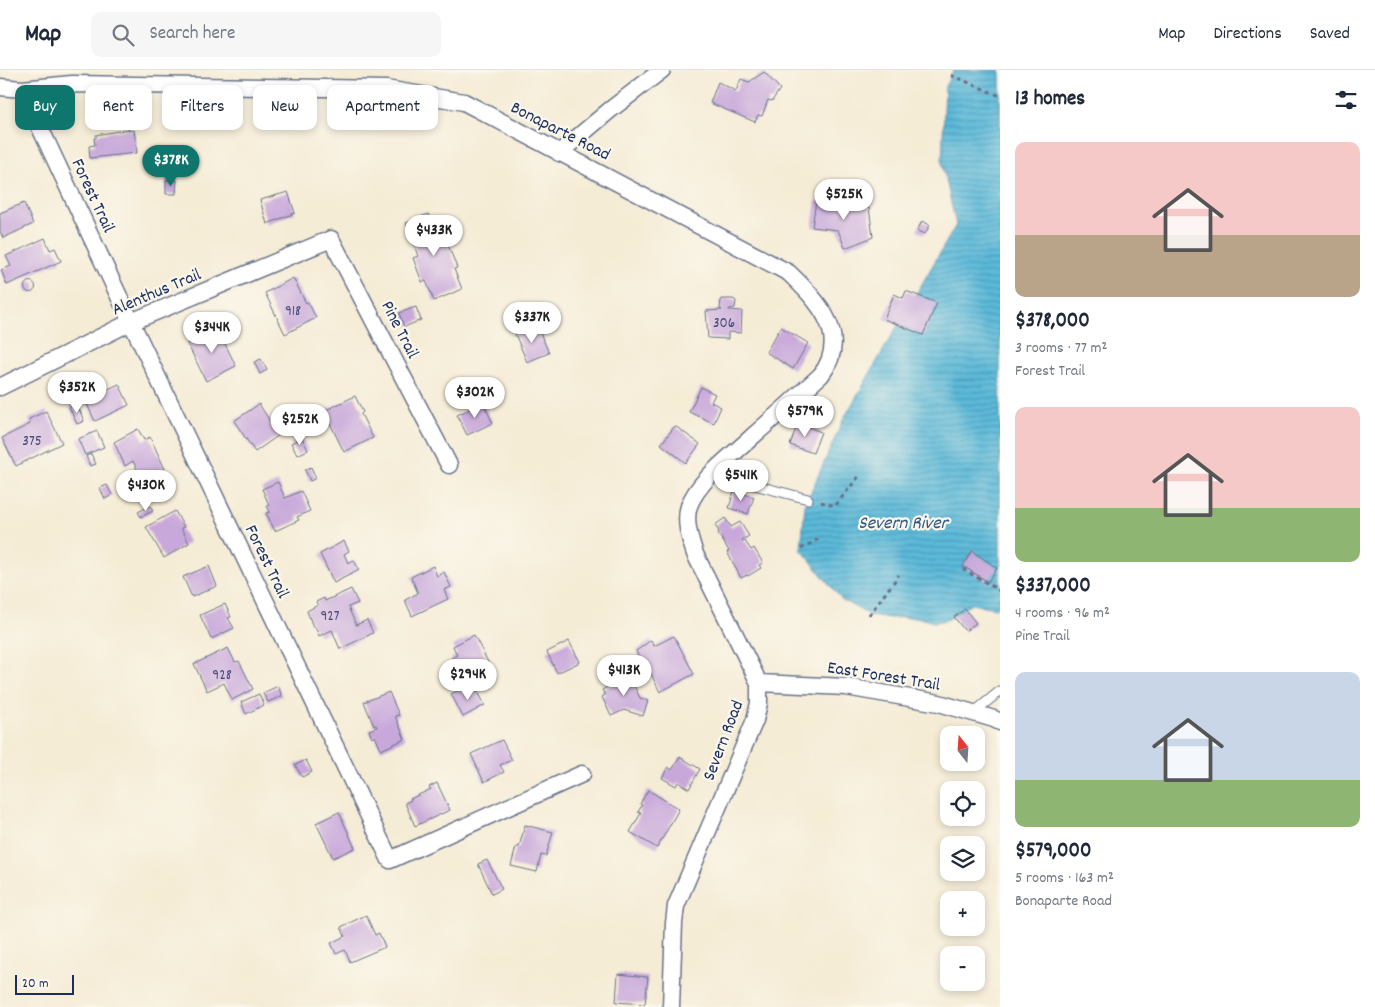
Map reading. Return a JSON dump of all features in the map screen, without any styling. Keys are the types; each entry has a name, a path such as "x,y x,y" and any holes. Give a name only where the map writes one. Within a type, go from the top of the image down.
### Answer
{"street":[{"path":"559,153 662,70"},
{"name":"Bonaparte Road","path":"62,85 386,89 464,102 789,273 808,291 830,324 832,353 829,364 821,375 758,432"},
{"name":"Bonaparte Road","path":"0,87 15,88"},
{"name":"Forest Trail","path":"41,130 131,322 390,860 582,774"},
{"name":"Alenthus Trail","path":"0,387 131,322 331,239"},
{"name":"Pine Trail","path":"331,239 448,465"},
{"name":"Severn Road","path":"671,1007 676,906 755,720 759,703 759,683 702,571 690,538 687,522 688,508 693,496 713,474 758,432"},
{"name":"East Forest Trail","path":"759,683 846,687 939,703 1000,722"}],"lane":[{"path":"713,474 808,499"},
{"path":"973,713 1000,691"}],"path":[{"path":"951,75 1000,96"},
{"path":"808,499 835,506 860,475"},
{"path":"801,549 822,537"},
{"path":"963,569 1000,591"},
{"path":"869,615 899,576"}],"water":[{"name":"Severn River","path":"954,70 1000,70 1000,603 996,608 971,604 947,620 934,622 916,617 890,618 869,615 842,600 801,549 805,505 843,420 956,225 942,162 945,86"}],"building":[{"path":"764,72 780,89 772,101 768,100 762,116 758,115 755,122 710,103 718,82 736,91 741,79 749,82"},
{"path":"134,130 137,153 90,158 89,146 95,145 94,138 96,138 96,135"},
{"path":"166,180 177,180 176,194 166,194"},
{"path":"288,192 295,213 267,224 260,200"},
{"path":"816,201 869,208 873,237 845,248 838,230 812,227"},
{"path":"24,203 33,224 3,238 0,231 0,213"},
{"path":"428,214 432,224 439,221 457,268 454,269 462,289 434,301 426,281 422,282 413,258 418,256 406,223"},
{"path":"922,221 930,225 925,234 917,231"},
{"path":"45,238 50,250 55,248 61,261 7,285 1,270 11,266 6,256"},
{"path":"293,278 316,318 285,334 265,293"},
{"path":"30,281 36,287 30,293 24,287"},
{"path":"906,291 937,303 923,335 884,319 894,294 903,298"},
{"path":"721,299 733,299 736,301 735,308 729,310 742,311 741,333 728,332 728,339 708,338 706,311 722,310 720,309"},
{"path":"416,307 421,320 404,327 399,313"},
{"path":"534,326 535,330 538,328 549,353 527,362 515,334"},
{"path":"781,327 808,343 793,369 766,352"},
{"path":"217,328 236,366 206,381 187,343"},
{"path":"261,359 267,370 260,374 254,362"},
{"path":"119,384 129,405 95,421 85,400"},
{"path":"701,387 715,394 711,402 721,407 714,423 689,412"},
{"path":"355,396 363,412 361,414 373,438 344,452 324,411"},
{"path":"483,403 493,423 467,435 457,415"},
{"path":"77,404 84,421 77,424 69,407"},
{"path":"259,404 279,435 255,452 234,421"},
{"path":"46,411 62,443 16,466 2,438 30,424 29,419"},
{"path":"798,423 821,432 813,453 790,445"},
{"path":"675,426 700,444 686,463 661,444"},
{"path":"138,429 144,440 150,437 165,469 159,472 160,474 143,482 133,461 125,466 114,442"},
{"path":"97,431 104,447 85,455 78,439"},
{"path":"302,438 308,450 297,455 291,443"},
{"path":"91,454 96,464 90,466 86,456"},
{"path":"311,467 316,478 310,481 305,470"},
{"path":"278,482 285,498 301,491 310,511 297,517 299,520 275,531 266,513 270,512 267,506 269,505 262,489"},
{"path":"107,485 112,495 105,499 100,488"},
{"path":"734,491 754,497 748,514 729,508"},
{"path":"150,506 153,511 141,517 138,512"},
{"path":"175,511 184,527 181,528 189,543 164,558 146,527"},
{"path":"725,518 731,527 740,522 749,536 742,540 743,542 745,541 751,550 754,548 763,563 759,565 761,568 748,576 741,578 727,552 729,551 718,533 715,525"},
{"path":"344,541 349,551 344,554 348,563 354,560 359,570 334,583 320,554"},
{"path":"972,551 997,568 988,582 963,566"},
{"path":"209,566 217,586 192,597 183,577"},
{"path":"433,566 437,576 444,572 451,587 444,590 448,599 412,616 405,600 418,593 411,577"},
{"path":"351,589 358,603 348,607 356,625 367,620 373,633 340,649 332,630 319,636 315,627 313,627 307,611 318,605 316,602 324,598 325,601"},
{"path":"225,604 231,617 228,618 234,628 211,639 200,615"},
{"path":"965,609 976,623 965,631 954,617"},
{"path":"474,635 490,666 462,680 451,658 457,655 453,646"},
{"path":"674,636 694,674 660,692 650,672 647,674 636,651 651,640 654,646"},
{"path":"569,641 580,662 557,673 547,652"},
{"path":"228,648 235,662 239,661 253,689 232,700 224,683 207,691 194,664"},
{"path":"627,671 640,698 648,701 643,716 624,710 611,716 602,697 605,695 602,690 613,684 611,679"},
{"path":"278,686 282,696 268,702 263,693"},
{"path":"464,688 466,693 476,688 485,705 463,717 451,694"},
{"path":"389,692 399,715 395,716 405,739 381,750 375,736 372,738 369,730 377,727 376,725 374,726 364,702"},
{"path":"259,694 264,705 246,714 241,702"},
{"path":"502,740 512,760 500,765 504,772 484,782 471,754"},
{"path":"680,757 700,769 689,789 678,782 676,786 662,778 668,767 672,770"},
{"path":"306,760 312,772 302,777 295,765"},
{"path":"437,783 450,810 415,826 405,803 431,789 429,787"},
{"path":"648,790 679,809 657,848 630,832 641,813 638,812 642,805 640,804"},
{"path":"339,812 355,848 333,858 316,823"},
{"path":"525,825 553,832 546,856 541,855 537,872 511,866"},
{"path":"487,860 502,889 492,894 478,864"},
{"path":"366,915 375,935 379,933 385,947 350,962 345,950 336,954 331,943 345,936 341,927"},
{"path":"618,974 648,977 645,1004 616,1002"}]}
